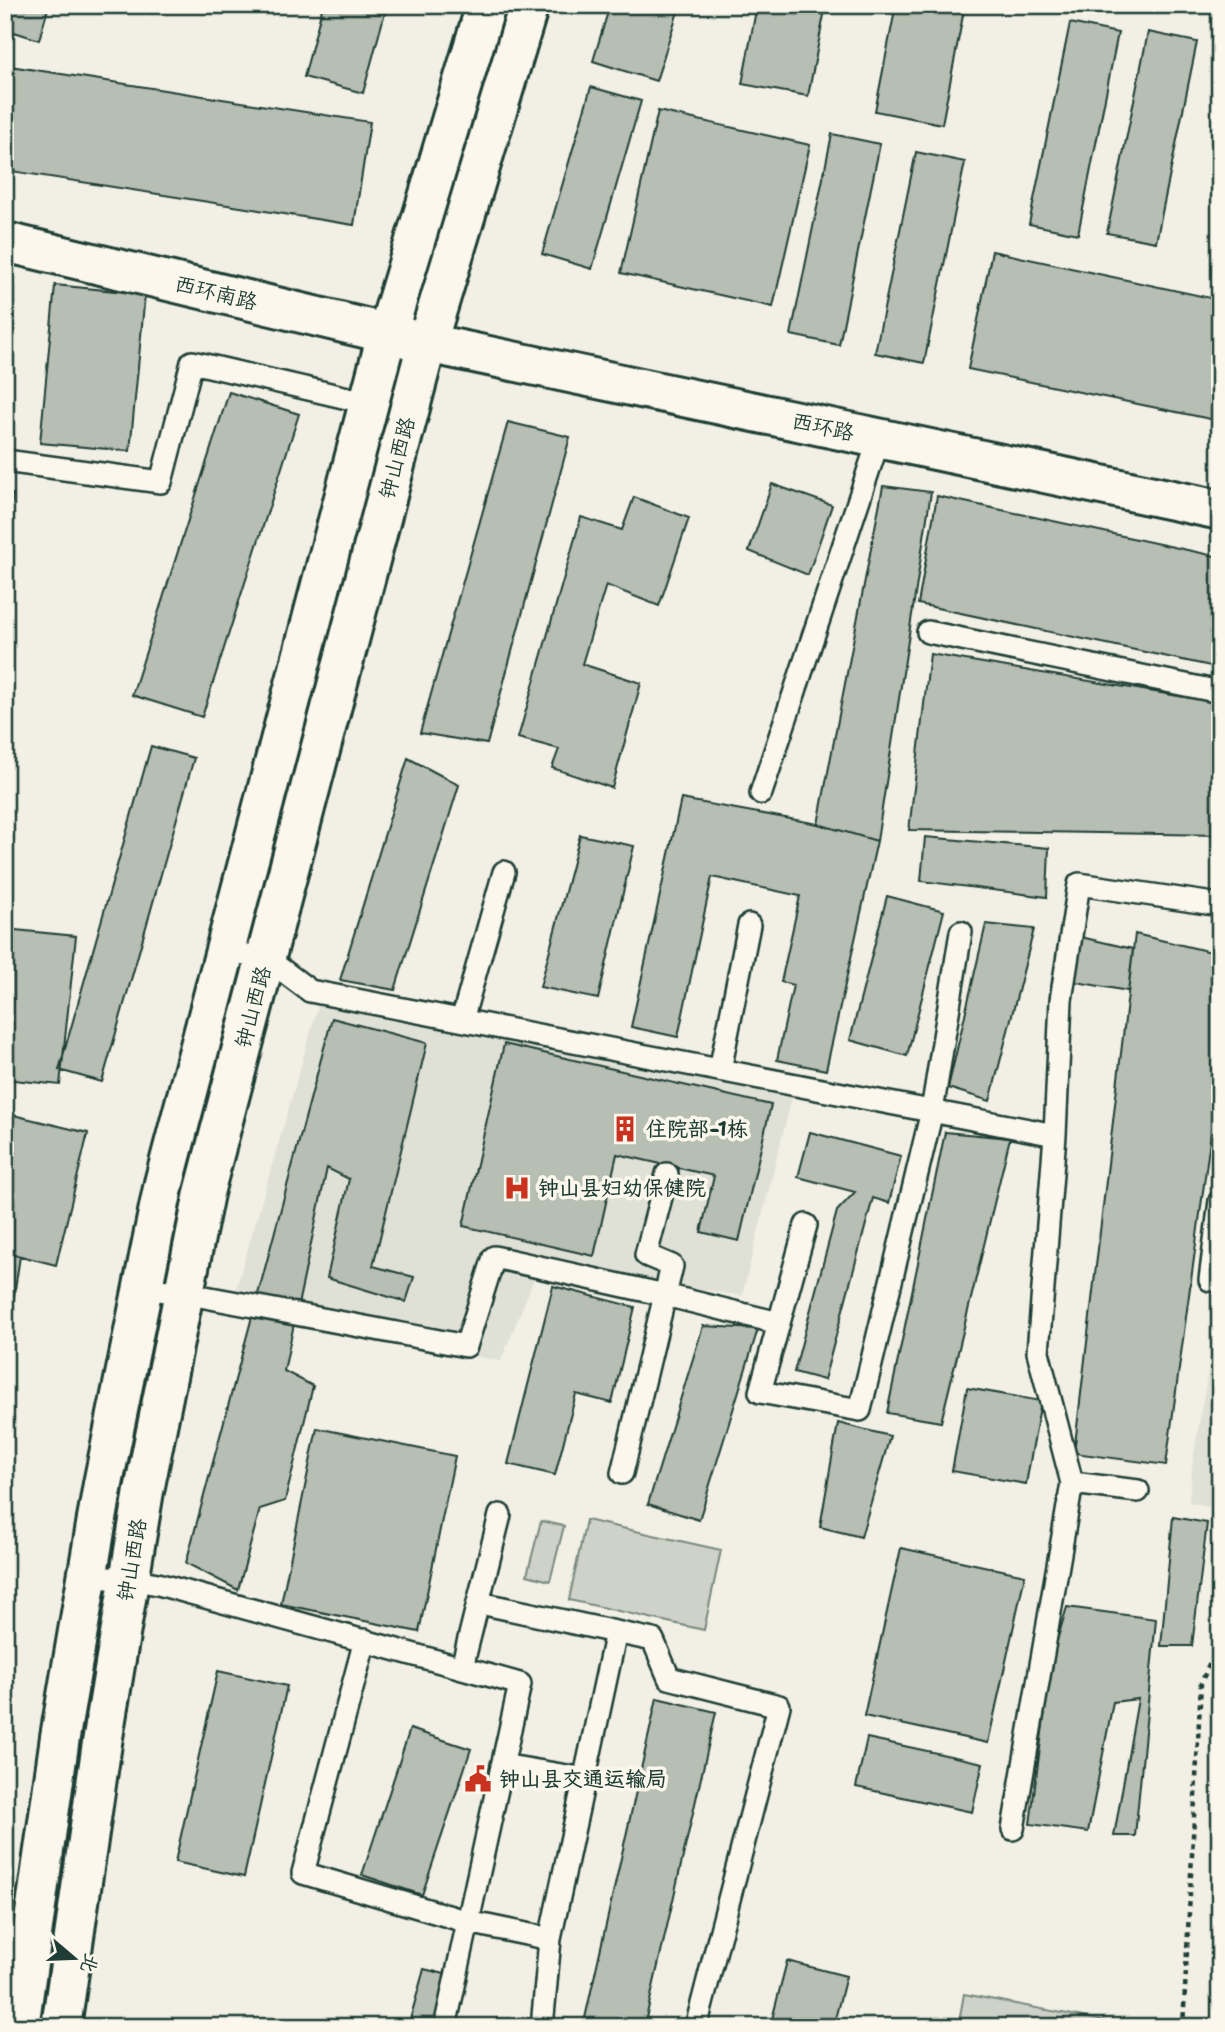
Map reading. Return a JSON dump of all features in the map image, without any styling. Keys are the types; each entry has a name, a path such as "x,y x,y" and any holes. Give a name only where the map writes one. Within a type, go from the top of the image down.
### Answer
{"main road":[{"name":"钟山西路","path":"19,2027 60,1737 87,1577 103,1484 164,1183 387,334 486,5"},
{"name":"钟山西路","path":"61,2027 102,1743 144,1491 204,1193 427,343 529,5"},
{"name":"西环南路","path":"5,242 427,343"},
{"name":"西环路","path":"427,343 1220,510"}],"lane":[{"path":"5,461 161,482 192,362 369,403"},
{"path":"761,793 879,439"},
{"path":"928,632 1220,692"},
{"path":"462,1020 504,872"},
{"path":"1013,1829 1072,1483 1038,1352 1055,1135 1061,1000 1079,884 1220,905"},
{"path":"720,1070 749,925"},
{"path":"806,1225 760,1392 860,1409 932,1111 961,932"},
{"path":"225,952 266,958 310,991 1055,1135"},
{"path":"622,1473 672,1266 646,1255 667,1174"},
{"path":"1210,1280 1220,1201"},
{"path":"143,1288 184,1293 466,1346 494,1257 779,1323"},
{"path":"1072,1483 1138,1490"},
{"path":"462,1667 500,1515"},
{"path":"87,1577 129,1579 158,1584 520,1684 445,2027"},
{"path":"480,1603 653,1640 668,1678 779,1706 696,2027"},
{"path":"542,2027 551,1939 616,1632"},
{"path":"365,1640 303,1873 468,1922 551,1939"},
{"path":"502,1765 585,1779"}],"path":[{"path":"1183,2027 1201,1683 1220,1640"}],"shaded area":[{"name":"钟山县妇幼保健院","path":"324,986 793,1094 742,1296 540,1264 501,1361 229,1313"},
{"path":"1220,1297 1220,1510 1189,1502 1192,1467"},
{"path":"586,1520 721,1550 704,1630 569,1600"},
{"path":"541,1521 564,1526 550,1581 527,1575"},
{"path":"964,1994 1104,2021 1103,2027 958,2027"}],"building":[{"path":"9,5 49,5 39,40 5,29"},
{"path":"323,5 387,5 363,93 304,77"},
{"path":"610,5 680,5 656,81 593,61"},
{"path":"757,5 826,5 808,96 742,84"},
{"path":"896,5 965,5 942,124 875,111"},
{"path":"1171,5 1220,5 1220,13"},
{"path":"1070,23 1118,33 1078,234 1029,224"},
{"path":"1148,32 1197,42 1156,242 1107,233"},
{"path":"10,66 370,122 354,225 5,170 5,98"},
{"path":"591,87 641,101 592,269 542,254"},
{"path":"658,111 810,145 773,307 621,273"},
{"path":"832,134 880,144 839,345 791,335"},
{"path":"916,152 965,162 924,363 875,353"},
{"path":"992,251 1220,300 1220,421 968,369"},
{"path":"55,285 145,294 130,451 40,443"},
{"path":"229,392 299,414 202,717 132,695"},
{"path":"508,422 570,437 487,744 420,733"},
{"path":"772,484 832,505 808,575 749,551"},
{"path":"883,486 931,492 877,841 818,824"},
{"path":"5,493 13,494 5,553"},
{"path":"937,496 1220,557 1220,668 918,604"},
{"path":"634,497 689,518 659,606 606,585 582,664 641,683 612,788 552,768 559,749 518,738 581,517 622,530"},
{"path":"930,654 1220,703 1220,835 909,830"},
{"path":"151,746 194,758 102,1082 59,1070"},
{"path":"408,758 459,785 395,990 340,980"},
{"path":"681,799 818,824 877,841 826,1070 777,1060 793,985 781,982 800,896 712,877 678,1037 631,1027"},
{"path":"580,835 634,846 598,999 540,987"},
{"path":"925,837 1049,848 1047,897 921,881"},
{"path":"887,896 944,911 907,1056 850,1040"},
{"path":"986,924 1034,929 990,1101 948,1088"},
{"path":"5,929 76,936 60,1085 5,1079"},
{"path":"1135,934 1220,954 1220,1066 1166,1465 1074,1453"},
{"path":"1072,935 1133,949 1128,991 1076,982"},
{"path":"332,1018 427,1043 373,1266 414,1277 406,1302 327,1278 349,1179 327,1168 284,1371 313,1386 285,1501 260,1509 238,1590 186,1563"},
{"name":"住院部-1栋","path":"504,1044 771,1105 739,1241 701,1232 714,1176 617,1154 594,1256 463,1226"},
{"path":"5,1113 88,1133 56,1265 5,1252"},
{"path":"810,1132 901,1156 889,1203 873,1198 824,1380 794,1372 837,1211 855,1192 798,1177"},
{"path":"945,1132 1010,1138 941,1422 887,1413"},
{"path":"5,1254 20,1256 5,1355"},
{"path":"553,1286 635,1307 612,1403 576,1394 555,1475 508,1464"},
{"path":"703,1326 758,1329 699,1520 648,1504"},
{"path":"967,1388 1041,1401 1026,1484 952,1471"},
{"path":"838,1423 890,1436 861,1537 820,1527"},
{"path":"317,1428 455,1456 419,1632 281,1604"},
{"path":"1173,1517 1207,1523 1192,1646 1161,1646"},
{"path":"901,1548 1025,1575 988,1743 864,1716"},
{"path":"1067,1607 1156,1619 1135,1836 1114,1836 1138,1699 1113,1702 1088,1832 1030,1824 1052,1657"},
{"path":"218,1671 287,1686 244,1877 175,1862"},
{"path":"657,1698 716,1712 644,2027 583,2027"},
{"path":"410,1729 471,1749 422,1895 362,1875"},
{"path":"867,1738 983,1763 972,1812 856,1787"},
{"path":"787,1961 846,1976 833,2027 770,2027"},
{"path":"424,1969 453,1976 440,2027 408,2027"}],"place":[{"name":"住院部-1栋","path":"625,1129"},
{"name":"钟山县妇幼保健院","path":"517,1188"},
{"name":"钟山县交通运输局","path":"478,1779"}]}
